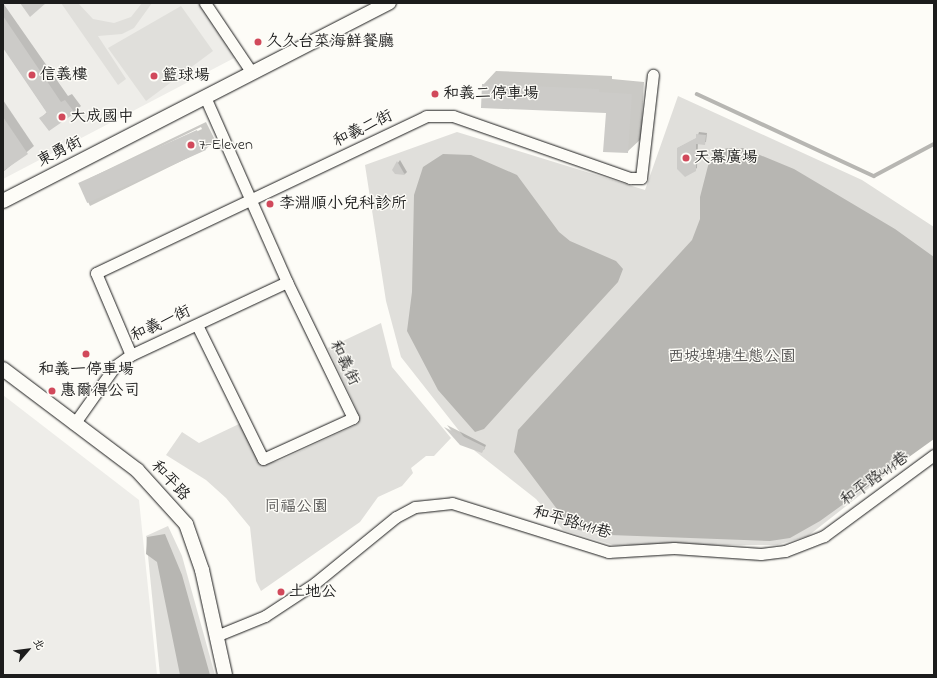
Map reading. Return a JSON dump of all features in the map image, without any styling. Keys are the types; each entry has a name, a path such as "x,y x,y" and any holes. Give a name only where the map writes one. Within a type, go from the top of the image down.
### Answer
{"street":[{"path":"205,3 252,73"},
{"name":"東勇街","path":"3,201 389,3"},
{"name":"和義二街","path":"131,355 96,273 251,202 426,116 453,116 630,178 641,178 653,75"},
{"name":"和義街","path":"197,325 263,459 353,418 287,282 205,97"},
{"name":"和義一街","path":"74,424 115,366 131,355 287,282"},
{"name":"和平路","path":"3,369 137,470 186,524 225,675"},
{"name":"和平路411巷","path":"216,636 265,616 315,583 396,516 415,507 452,503 608,552 674,548 761,554 785,551 824,536 934,455"}],"shaded area":[{"name":"大成國中","path":"3,3 200,3 238,56 3,179"},
{"path":"728,148 743,148 794,169 895,229 934,257 934,439 820,521 790,538 770,541 610,535 572,529 514,452 518,430 692,240 700,219 700,197 709,162 717,151"},
{"path":"443,154 471,155 517,175 559,232 570,241 616,261 623,269 618,282 484,429 475,432 438,390 407,331 412,292 414,195 423,167"},
{"path":"3,395 139,500 157,675 3,675"},
{"path":"165,534 182,575 210,675 180,675 157,562 146,554 147,537"}],"green space":[{"path":"61,3 78,3 93,19 114,23 131,17 142,3 152,3 134,28 122,34 98,36 126,79 118,85"},
{"name":"籃球場","path":"181,6 213,51 146,101 108,48"},
{"name":"西坡埤塘生態公園","path":"678,96 862,180 934,227 934,437 808,536 777,545 613,545 563,530 536,499 475,451 401,357 386,301 365,165 457,132 645,190"},
{"name":"同福公園","path":"381,323 392,367 451,438 434,456 426,456 411,468 413,473 402,486 378,497 360,522 261,591 256,581 250,527 226,498 206,480 166,455 182,432 199,443 239,424 262,464 279,461 358,424 357,410 328,348"},
{"path":"168,526 182,556 215,675 160,675 146,536"}],"building":[{"path":"20,3 46,3 30,17"},
{"name":"信義樓","path":"3,16 61,102 65,100 75,113 49,131 39,118 47,113 3,48"},
{"path":"482,84 599,89 599,92 632,94 628,153 603,152 606,113 481,108"},
{"path":"3,117 28,154 3,171"},
{"path":"197,130 206,150 87,203 78,183"},
{"name":"天幕廣場","path":"696,134 706,135 705,145 696,144 696,171 685,177 677,169 677,148 696,138"},
{"path":"397,161 405,175 395,174 392,170"},
{"path":"444,427 485,447 482,453 460,445"}],"waterway":[{"path":"697,94 874,176 934,144"}],"place":[{"name":"久久台菜海鮮餐廳","path":"258,42"},
{"name":"信義樓","path":"32,75"},
{"name":"籃球場","path":"154,76"},
{"name":"和義二停車場","path":"435,94"},
{"name":"大成國中","path":"62,117"},
{"name":"7-Eleven","path":"191,145"},
{"name":"天幕廣場","path":"686,158"},
{"name":"李淵順小兒科診所","path":"270,204"},
{"name":"和義一停車場","path":"86,354"},
{"name":"惠爾得公司","path":"52,391"},
{"name":"土地公","path":"281,592"}]}
